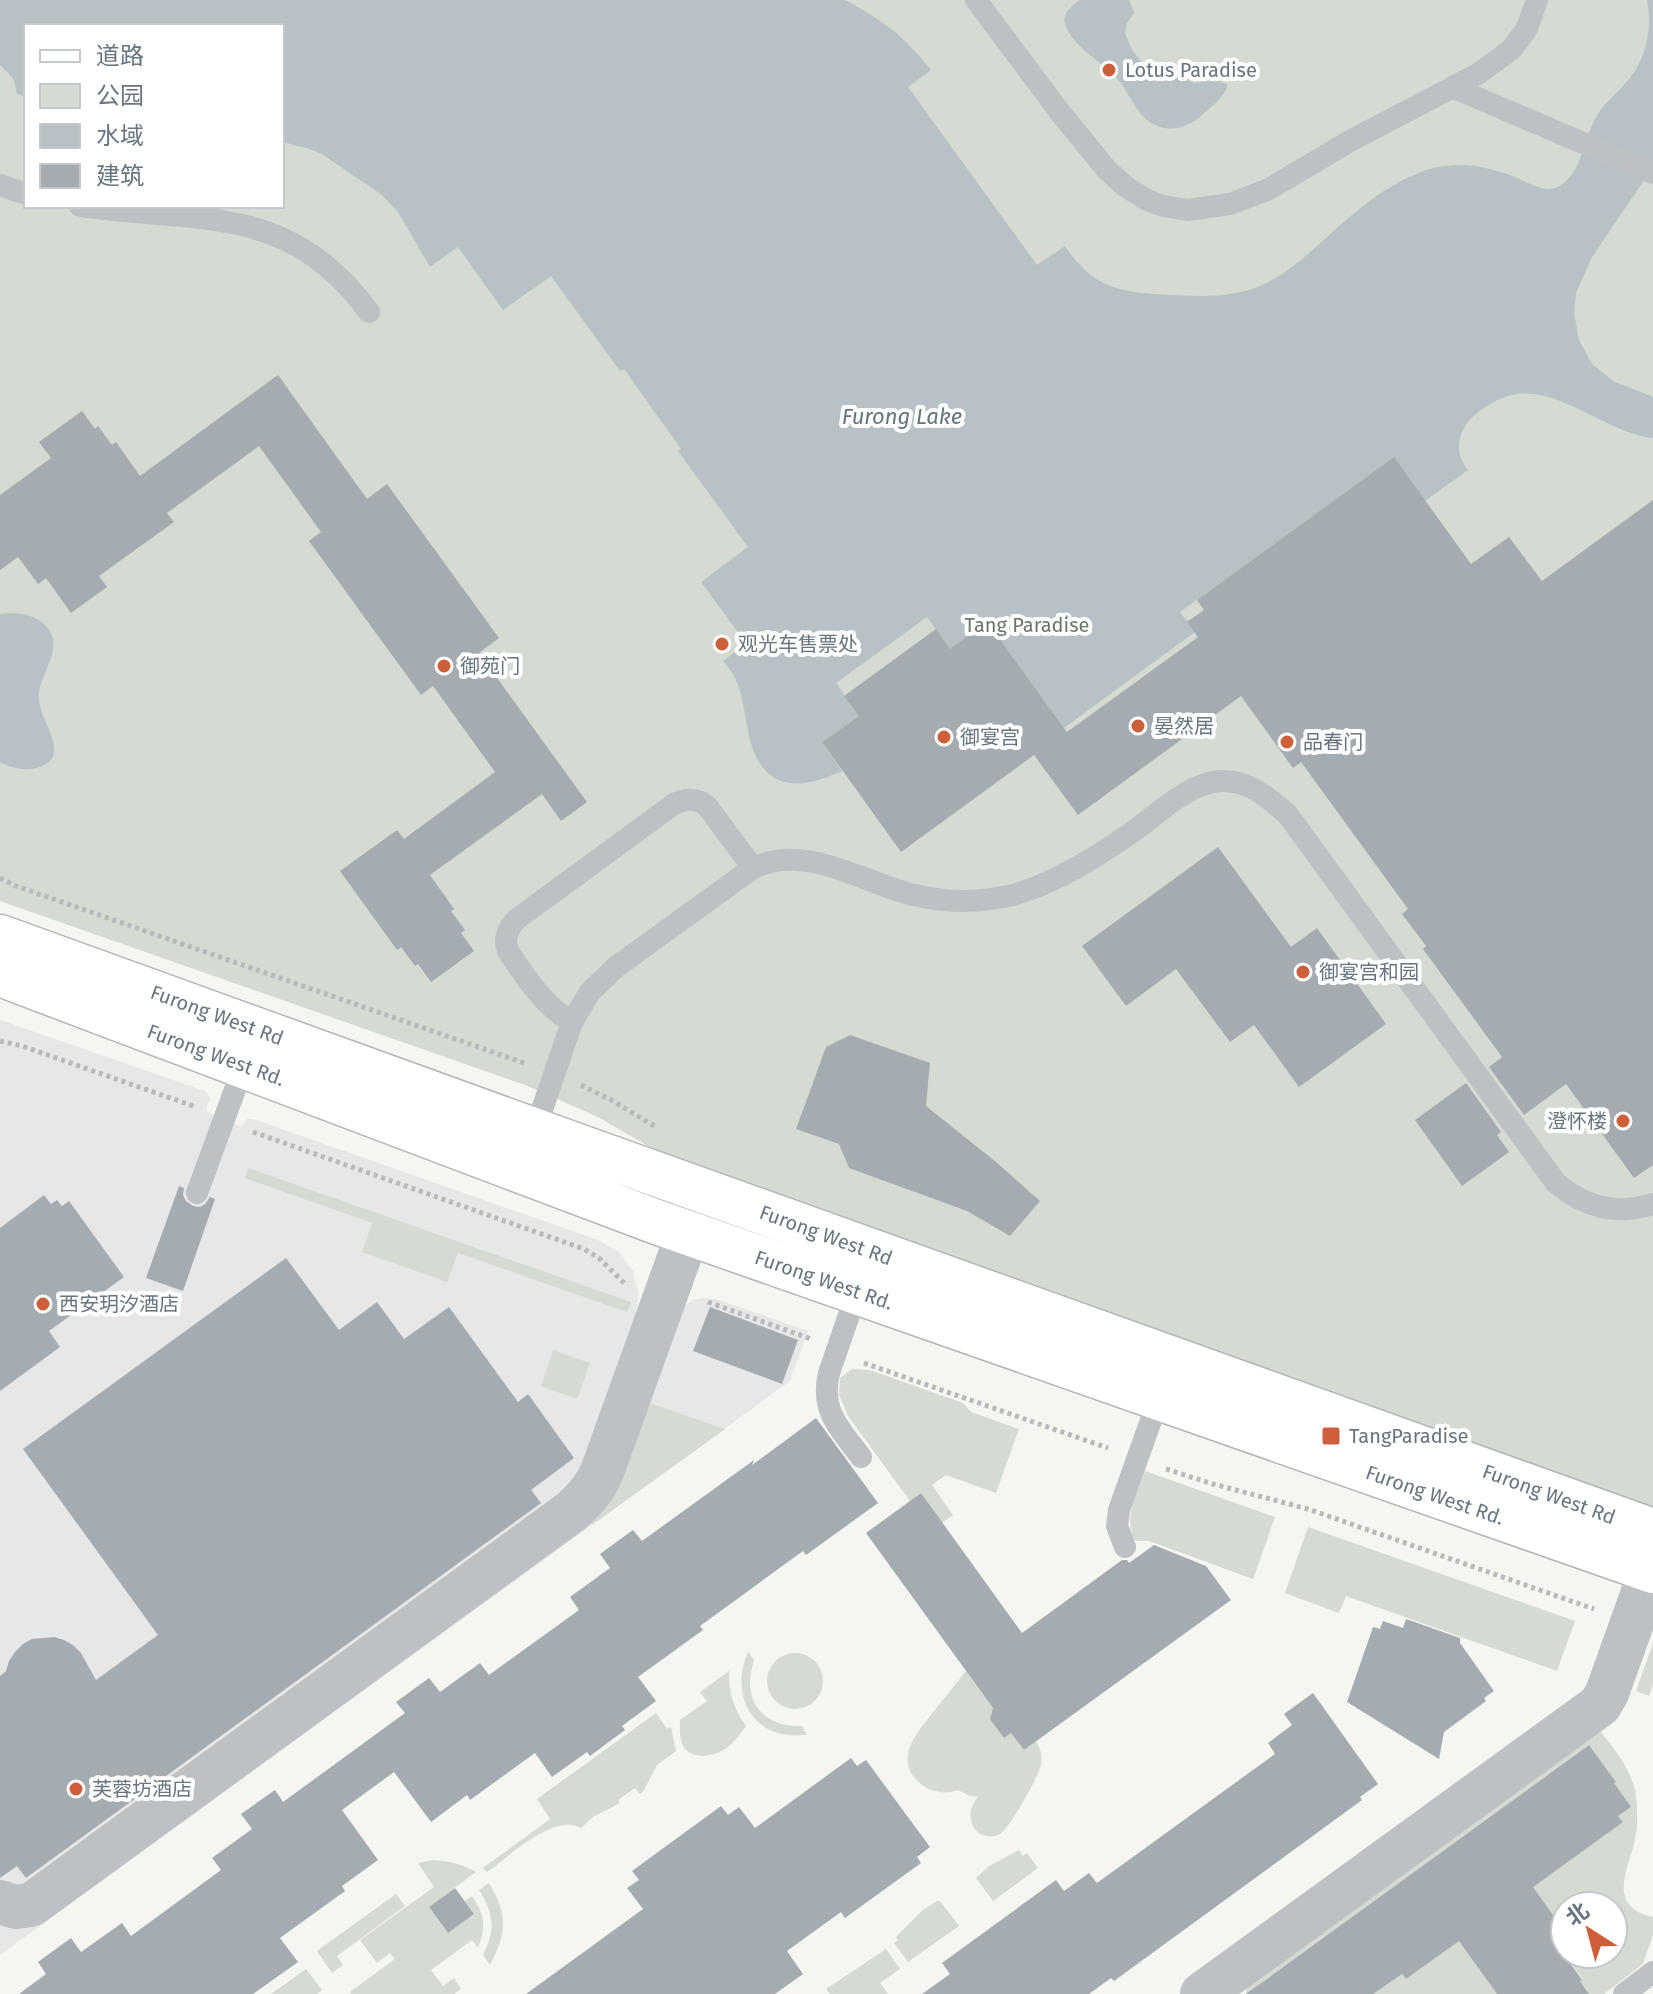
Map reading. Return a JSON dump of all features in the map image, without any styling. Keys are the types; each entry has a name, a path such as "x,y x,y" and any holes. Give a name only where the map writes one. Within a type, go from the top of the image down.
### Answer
{"main road":[{"name":"Furong West Rd","path":"0,937 535,1130 1652,1557"},
{"name":"Furong West Rd.","path":"0,974 688,1233 1159,1398 1652,1557"}],"street":[{"path":"0,1902 16,1907 31,1905 547,1530 585,1499 603,1469 688,1233"},
{"path":"1220,1988 1600,1705 1607,1693 1652,1557"}],"lane":[{"path":"976,0 1101,163 1133,192 1163,206 1188,210 1246,199 1284,181 1350,141 1492,65 1512,49 1527,28 1537,0"},
{"path":"1452,87 1653,173"},
{"path":"0,185 24,193"},
{"path":"101,208 215,219 263,230 293,243 321,261 347,285 369,312"},
{"path":"535,1130 572,1022 590,992 616,967 753,868 776,860 812,861 912,894 960,902 986,900 1012,895 1069,872 1197,787 1229,781 1244,784 1266,796 1288,815 1556,1183 1596,1207 1635,1209 1653,1204"},
{"path":"572,1022 553,1009 508,951 508,931 517,919 683,800 699,801 707,806 753,868"},
{"path":"197,1193 244,1065"},
{"path":"857,1292 829,1373 826,1399 830,1412 861,1457"},
{"path":"1125,1547 1117,1526 1119,1510 1159,1398"},
{"path":"1624,1994 1653,1972"}],"path":[{"path":"0,878 554,1074 603,1095 663,1131"},
{"path":"0,1041 202,1110"},
{"path":"241,1127 584,1249 599,1258 627,1286"}],"shaded area":[{"path":"0,1020 205,1091 210,1098 206,1111 241,1127 247,1119 253,1119 598,1240 619,1252 633,1271 639,1294 635,1318 580,1471 566,1489 23,1885 6,1886 0,1880"},
{"path":"716,1299 808,1331 790,1381 0,1955 0,1920 590,1521 683,1308 692,1300"}],"green space":[{"name":"Tang Paradise","path":"0,0 1653,0 1653,1507 703,1175 598,1117 525,1085 0,901"},
{"path":"248,1168 631,1302 627,1312 458,1253 447,1282 362,1252 372,1223 245,1178"},
{"path":"553,1350 590,1363 577,1399 541,1386"},
{"path":"852,1369 870,1370 963,1403 971,1412 1019,1429 996,1493 946,1475 932,1485 953,1515 942,1523 921,1493 910,1501 848,1416 839,1395 840,1378"},
{"path":"647,1402 725,1429 592,1525 590,1521"},
{"path":"1145,1471 1275,1517 1253,1579 1149,1541 1135,1541 1131,1514"},
{"path":"1308,1527 1575,1621 1557,1671 1346,1596 1339,1613 1285,1593"},
{"path":"1653,1643 1653,1684 1649,1696 1636,1691"},
{"path":"748,1652 754,1660 750,1687 758,1708 775,1722 802,1726 807,1735 773,1731 752,1716 742,1692 741,1679"},
{"path":"795,1653 815,1661 823,1681 815,1701 795,1709 775,1701 767,1681 775,1661"},
{"path":"729,1671 733,1700 746,1726 724,1750 705,1756 693,1754 683,1746 680,1720 707,1701 700,1692"},
{"path":"966,1671 993,1708 1004,1738 1011,1733 1024,1750 1036,1741 1041,1755 1042,1762 1030,1790 1004,1830 992,1836 978,1832 971,1821 973,1805 978,1797 958,1790 931,1790 913,1776 908,1766 910,1747 915,1737"},
{"path":"656,1713 667,1729 671,1727 676,1751 657,1765 643,1792 640,1794 635,1788 618,1800 620,1803 593,1817 581,1828 558,1826 545,1831 487,1872 483,1868 550,1819 537,1799"},
{"path":"1596,1725 1626,1767 1636,1796 1637,1829 1624,1890 1549,1890 1549,1940 1483,1974 1497,1994 1373,1994 1401,1974 1406,1979 1622,1821 1618,1816 1630,1807 1589,1745 1261,1983 1268,1994 1246,1994 1246,1989"},
{"path":"1019,1850 1023,1856 1027,1853 1038,1868 993,1901 976,1878 989,1866"},
{"path":"433,1860 456,1863 476,1872 429,1907 448,1933 474,1914 465,1901 472,1896 480,1909 483,1927 478,1948 472,1940 431,1970 443,1986 454,1978 461,1989 454,1994 351,1994 395,1959 390,1953 377,1963 360,1940 434,1887 418,1863"},
{"path":"489,1883 500,1905 503,1924 500,1942 490,1965 483,1955 492,1922 479,1890"},
{"path":"396,1894 405,1906 337,1956 343,1965 332,1973 317,1951"},
{"path":"937,1901 959,1926 908,1962 894,1943 898,1940 896,1937 923,1910"},
{"path":"1629,1904 1638,1912 1653,1917 1653,1935 1643,1964 1604,1994 1583,1994 1587,1990 1580,1981 1582,1979 1576,1970 1629,1970"},
{"path":"886,1949 900,1969 880,1983 888,1994 830,1994 826,1989"},
{"path":"306,1969 322,1990 317,1994 271,1994"}],"water":[{"name":"Furong Lake","path":"0,0 845,0 892,30 931,70 908,87 1037,265 1065,246 1093,276 1127,291 1225,295 1273,280 1374,198 1399,182 1427,170 1451,165 1475,166 1542,188 1561,185 1578,164 1597,116 1638,66 1648,34 1647,0 1653,0 1653,167 1592,257 1576,293 1574,313 1579,340 1592,364 1613,381 1653,397 1653,438 1632,433 1551,398 1531,394 1511,395 1490,404 1471,418 1459,440 1462,461 1468,470 1425,501 1393,458 1180,612 1195,632 1064,728 987,623 950,649 927,617 836,683 859,716 822,742 842,771 813,781 788,783 776,779 758,760 736,679 723,661 746,643 701,582 748,547 678,451 681,449 624,369 620,371 551,276 503,310 458,247 430,267 398,212 382,195 322,154 284,142 284,24 24,24 24,96 17,94 13,78 0,65"},
{"path":"1080,0 1129,0 1134,13 1125,33 1132,50 1149,71 1195,83 1215,80 1228,84 1224,93 1201,116 1186,125 1162,128 1155,125 1137,109 1117,78 1079,45 1068,31 1065,16"},
{"path":"0,614 30,616 46,626 52,635 52,653 39,691 39,701 52,737 54,754 50,761 31,769 15,768 0,762"}],"building":[{"name":"御苑门","path":"278,375 367,499 387,484 499,638 479,653 587,802 561,821 542,794 430,875 454,909 451,911 465,930 461,933 474,951 431,982 401,947 397,950 340,871 397,830 404,839 495,772 433,686 421,695 309,541 321,532 259,446 167,513 174,522 99,576 107,587 71,613 46,578 38,584 18,557 0,570 0,495 51,458 39,442 82,411 112,445 116,442 140,476"},
{"path":"1394,457 1471,564 1509,537 1542,581 1653,500 1653,1165 1634,1178 1566,1084 1524,1115 1489,1067 1502,1057 1423,949 1426,946 1402,914 1408,909 1301,762 1293,768 1241,696 1078,815 1034,755 901,852 822,742 859,716 844,696 936,629 950,649 987,622 1067,732 1198,637 1187,622 1204,610 1197,600"},
{"name":"御宴宫和园","path":"1218,847 1291,947 1317,928 1386,1024 1299,1087 1254,1025 1230,1042 1176,969 1126,1006 1082,946"},
{"path":"850,1035 930,1063 926,1106 1040,1201 1010,1236 967,1211 849,1168 839,1144 796,1129 826,1047"},
{"path":"1466,1083 1501,1132 1497,1135 1509,1152 1462,1186 1415,1120"},
{"path":"179,1186 184,1188 186,1201 193,1206 200,1207 210,1197 215,1199 183,1291 146,1278"},
{"name":"西安玥汐酒店","path":"44,1195 51,1204 57,1200 62,1206 69,1201 124,1277 49,1331 60,1347 0,1391 0,1228"},
{"path":"286,1258 339,1330 377,1302 404,1339 449,1307 518,1402 528,1394 574,1458 531,1490 541,1503 26,1878 17,1866 0,1878 0,1676 6,1671 9,1661 23,1644 32,1639 54,1637 73,1645 81,1653 96,1680 158,1635 23,1449"},
{"path":"710,1307 798,1340 782,1384 693,1351"},
{"path":"816,1418 878,1503 806,1555 803,1551 700,1626 703,1630 638,1677 656,1701 622,1726 625,1730 590,1756 587,1752 552,1777 535,1753 470,1800 467,1795 431,1822 394,1772 342,1810 378,1860 342,1886 345,1891 280,1938 298,1962 253,1994 19,1994 46,1974 38,1962 71,1938 81,1952 122,1923 131,1936 221,1870 212,1858 252,1829 241,1814 275,1790 283,1802 405,1713 396,1702 429,1678 440,1692 480,1663 489,1675 579,1610 570,1597 610,1568 600,1554 633,1530 642,1541"},
{"path":"921,1493 1022,1633 1122,1560 1129,1563 1154,1545 1206,1566 1231,1600 1024,1750 1011,1733 1004,1738 990,1719 993,1708 866,1533"},
{"path":"1406,1619 1460,1638 1460,1643 1494,1691 1484,1698 1486,1701 1444,1732 1439,1759 1347,1702 1373,1627 1380,1629 1383,1621 1403,1628"},
{"path":"1313,1693 1378,1784 1360,1797 1362,1800 1114,1981 1111,1978 1089,1994 922,1994 950,1974 942,1963 1056,1880 1064,1891 1089,1873 1097,1883 1275,1754 1268,1743 1292,1725 1284,1714"},
{"path":"1589,1745 1631,1807 1618,1816 1623,1822 1533,1887 1549,1910 1549,1970 1575,1970 1589,1994 1497,1994 1459,1941 1406,1979 1402,1974 1373,1994 1246,1994"},
{"path":"851,1758 857,1766 866,1760 930,1847 917,1857 921,1863 845,1918 841,1912 787,1951 803,1974 775,1994 526,1994 643,1909 627,1888 639,1880 632,1871 721,1806 728,1815 739,1807 755,1828"},
{"path":"455,1888 474,1914 448,1933 429,1907"}],"place":[{"name":"Lotus Paradise","path":"1109,70"},
{"name":"观光车售票处","path":"722,644"},
{"name":"御苑门","path":"444,666"},
{"name":"晏然居","path":"1138,726"},
{"name":"御宴宫","path":"944,737"},
{"name":"品春门","path":"1287,742"},
{"name":"御宴宫和园","path":"1303,972"},
{"name":"澄怀楼","path":"1623,1121"},
{"name":"西安玥汐酒店","path":"43,1304"},
{"name":"TangParadise","path":"1331,1436"},
{"name":"芙蓉坊酒店","path":"76,1789"}]}
